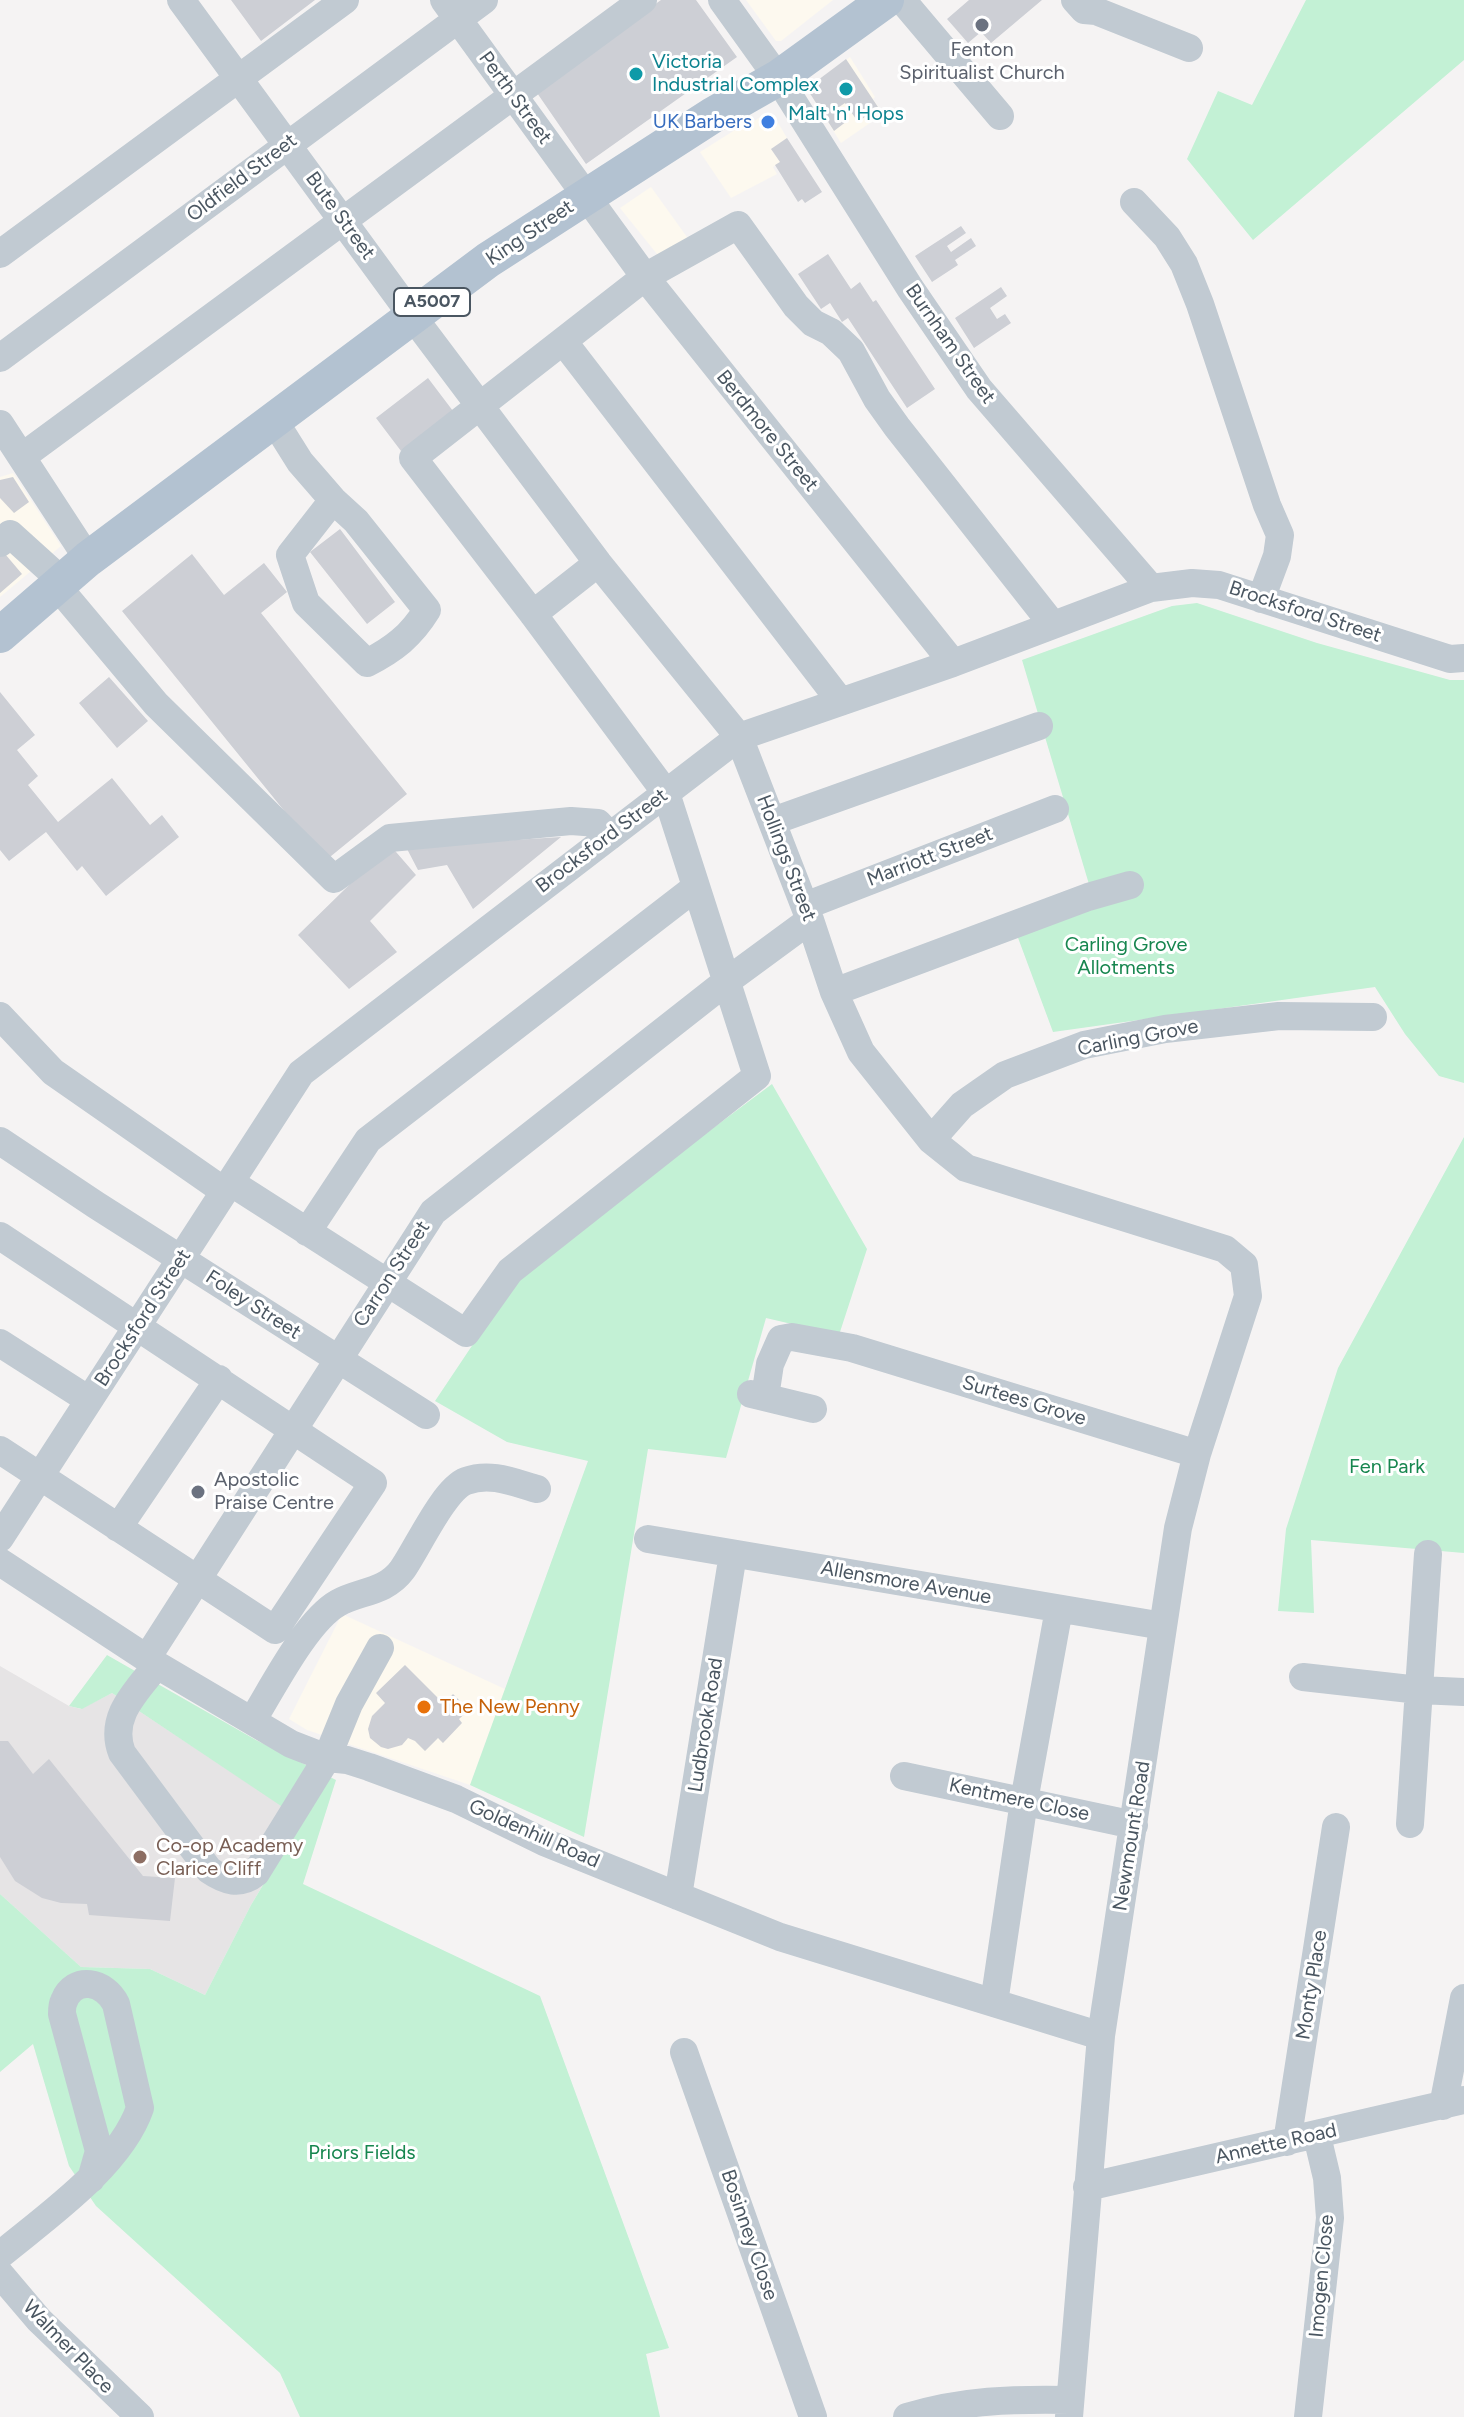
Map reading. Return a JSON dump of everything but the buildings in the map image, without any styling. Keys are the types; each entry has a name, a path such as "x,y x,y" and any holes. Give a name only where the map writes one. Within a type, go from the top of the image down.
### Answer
{"main road":[{"name":"King Street","path":"0,635 69,575 488,260 713,115 778,78 886,0"}],"street":[{"name":"Bute Street","path":"181,0 413,317"},
{"path":"0,254 345,0"},
{"name":"Oldfield Street","path":"0,358 286,145 451,10 484,0"},
{"path":"23,456 643,0"},
{"name":"Burnham Street","path":"722,0 778,78 910,288 979,389 1151,588"},
{"path":"902,0 1000,116"},
{"path":"1094,4 1189,48"},
{"name":"Perth Street","path":"451,10 586,195"},
{"name":"Berdmore Street","path":"586,195 645,277 953,663"},
{"path":"1134,202 1167,237 1184,264 1280,535 1277,556 1261,599"},
{"path":"0,1016 53,1072 227,1187 307,1232 466,1333 510,1271 757,1076 666,793 413,458 645,277 738,225 796,306 851,351 890,418 1053,625"},
{"name":"Hollings Street","path":"413,317 598,563 739,737 808,913 834,992 861,1052 931,1140 966,1168 1225,1249 1244,1265"},
{"path":"563,341 841,702"},
{"path":"273,419 300,462 356,521 427,610 415,631 388,652 367,663 306,603 290,555 333,500"},
{"path":"0,424 23,456 69,575 156,704 334,879 390,838 571,821 598,823 610,836"},
{"path":"0,543 10,534 69,575"},
{"path":"533,614 598,563"},
{"name":"Brocksford Street","path":"0,1538 301,1073 739,737 953,663 1151,588 1192,583 1219,585 1450,659 1464,658"},
{"path":"773,821 1039,726"},
{"name":"Marriott Street","path":"808,913 1055,809"},
{"path":"834,992 1088,897 1130,885"},
{"path":"307,1232 368,1140 696,887"},
{"name":"Carron Street","path":"327,1758 256,1873 247,1881 234,1881 222,1879 209,1870 122,1753 116,1740 117,1727 127,1703 198,1580 433,1212 727,981 808,913"},
{"name":"Carling Grove","path":"931,1140 962,1105 1005,1075 1084,1045 1165,1029 1279,1016 1373,1017"},
{"name":"Foley Street","path":"0,1141 336,1360 426,1415"},
{"path":"0,1236 373,1483 275,1630 0,1450"},
{"name":"Newmount Road","path":"1070,2409 1101,2036 1163,1626 1178,1528 1197,1454 1248,1296 1244,1265"},
{"name":"Surtees Grove","path":"813,1409 758,1395 781,1339 792,1337 852,1348 1197,1454"},
{"path":"0,1343 89,1400"},
{"path":"118,1528 219,1379"},
{"path":"252,1721 313,1624 339,1602 375,1591 400,1573 440,1508 462,1482 487,1475 537,1489"},
{"name":"Allensmore Avenue","path":"648,1539 1163,1626"},
{"name":"Ludbrook Road","path":"678,1896 733,1554"},
{"path":"1410,1824 1428,1554"},
{"name":"Goldenhill Road","path":"0,1562 152,1661 291,1744 327,1758 358,1763 456,1799 544,1842 780,1937 1101,2036"},
{"path":"994,2003 1024,1801 1059,1609"},
{"path":"327,1758 349,1704 380,1648"},
{"path":"1303,1677 1464,1692"},
{"name":"Kentmere Close","path":"904,1776 1134,1825"},
{"name":"Monty Place","path":"1287,2142 1336,1827"},
{"path":"0,2255 84,2185 120,2144 140,2108 116,2004 111,1993 99,1985 87,1983 73,1989 64,1999 62,2014 99,2151 84,2185"},
{"path":"1454,2103 1464,1998"},
{"name":"Bosinney Close","path":"684,2052 813,2417"},
{"name":"Annette Road","path":"1087,2187 1454,2103"},
{"name":"Imogen Close","path":"1308,2417 1330,2218 1327,2178 1317,2136"},
{"name":"Walmer Place","path":"0,2274 39,2320 140,2417"},
{"path":"907,2417 932,2409 1006,2399 1070,2409"}],"shaded area":[{"path":"746,0 833,0 781,41 776,41"},
{"path":"850,57 883,114 841,143 809,92 810,86"},
{"path":"765,114 774,116 787,138 771,149 780,162 773,167 777,174 731,198 700,152"},
{"path":"651,187 692,244 665,264 620,208"},
{"path":"13,473 61,546 0,597 0,477"},
{"path":"342,1614 505,1689 470,1785 307,1730 289,1719"},
{"name":"Co-op Academy Clarice Cliff","path":"0,1666 69,1706 81,1709 112,1693 302,1819 251,1905 205,1995 150,1969 81,1967 0,1894"}],"green space":[{"path":"1306,0 1464,0 1464,60 1253,240 1187,159 1218,91 1252,105"},
{"name":"Carling Grove Allotments","path":"1197,603 1317,643 1450,680 1464,680 1464,1083 1439,1076 1405,1034 1375,987 1053,1032 1014,927 1094,901 1022,660 1172,606"},
{"path":"772,1084 867,1249 839,1335 766,1318 726,1458 648,1449 584,1837 470,1785 588,1461 507,1442 435,1401 522,1271"},
{"name":"Fen Park","path":"1464,1137 1464,1553 1311,1540 1314,1613 1278,1611 1286,1529 1338,1368"},
{"name":"Priors Fields","path":"107,1655 256,1740 336,1780 303,1884 540,1996 669,2348 646,2354 660,2417 300,2417 280,2373 96,2206 69,2166 33,2044 0,2072 0,1894 81,1967 150,1969 205,1995 251,1905 302,1820 112,1693 82,1709 69,1706"}],"place":[{"name":"Fenton Spiritualist Church","path":"982,25"},
{"name":"Victoria Industrial Complex","path":"636,74"},
{"name":"Malt 'n' Hops","path":"846,89"},
{"name":"UK Barbers","path":"768,122"},
{"name":"Apostolic Praise Centre","path":"198,1492"},
{"name":"The New Penny","path":"424,1707"},
{"name":"Co-op Academy Clarice Cliff","path":"140,1857"}]}
